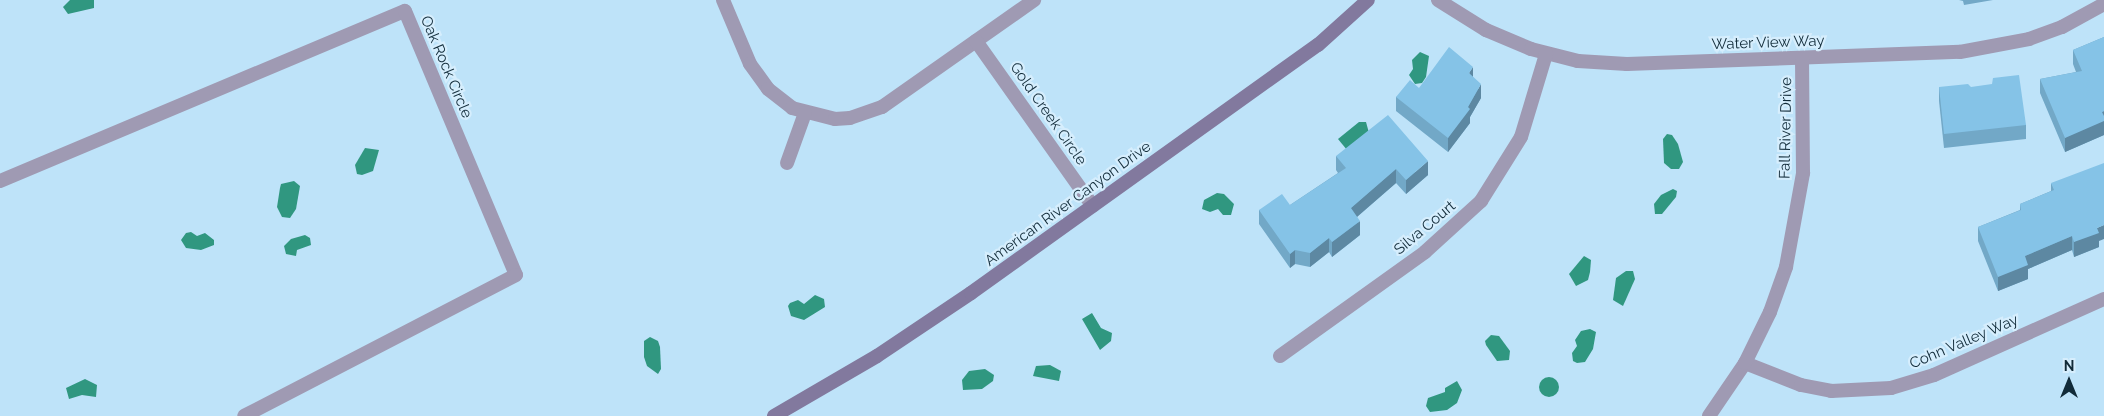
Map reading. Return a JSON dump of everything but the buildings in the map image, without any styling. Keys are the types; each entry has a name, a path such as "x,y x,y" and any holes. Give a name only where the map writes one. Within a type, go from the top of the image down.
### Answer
{"main road":[{"name":"American River Canyon Drive","path":"774,416 877,356 1093,206 1318,45 1368,0"}],"street":[{"path":"723,0 758,77 779,99 805,113 820,117 850,118 882,107 1034,0"},
{"name":"Water View Way","path":"1438,0 1486,30 1546,54 1578,61 1628,64 1960,52 1995,47 2062,27 2104,4"},
{"name":"Oak Rock Circle","path":"0,181 405,11 516,275 261,412 244,416"},
{"name":"Gold Creek Circle","path":"976,41 1093,206"},
{"name":"Silva Court","path":"1280,356 1425,252 1481,201 1520,137 1546,54"},
{"name":"Fall River Drive","path":"1709,416 1745,363 1770,312 1786,267 1797,220 1805,142 1802,58"},
{"path":"787,163 805,113"},
{"name":"Cohn Valley Way","path":"1745,363 1772,376 1823,389 1861,391 1891,388 1934,375 2104,299"}],"shaded area":[{"path":"70,0 94,0 94,8 68,14 63,7"},
{"path":"1420,52 1429,56 1426,77 1422,83 1415,84 1409,75 1413,69 1412,60"},
{"path":"1359,122 1366,122 1369,133 1347,150 1338,139"},
{"path":"1667,134 1672,135 1678,144 1683,162 1679,169 1671,169 1664,163 1663,139"},
{"path":"365,148 379,150 373,171 362,175 357,174 355,165"},
{"path":"294,181 300,186 296,209 290,218 282,217 277,207 281,184"},
{"path":"1673,189 1677,191 1676,197 1662,214 1655,214 1654,204 1661,195"},
{"path":"1217,193 1224,194 1234,204 1231,215 1223,215 1218,209 1210,212 1202,209 1204,200"},
{"path":"191,232 197,236 205,233 214,240 214,245 201,250 186,248 181,240 186,233"},
{"path":"305,235 310,238 311,245 297,250 296,256 286,254 284,246 291,239"},
{"path":"1584,256 1591,260 1588,280 1576,286 1569,274"},
{"path":"1626,271 1633,271 1635,279 1623,306 1613,300 1616,278"},
{"path":"815,295 824,299 825,307 804,320 791,316 788,306 790,303 798,300 804,304"},
{"path":"1092,313 1101,328 1112,333 1111,341 1100,350 1082,319"},
{"path":"1590,329 1596,332 1593,349 1585,362 1577,363 1573,361 1572,353 1577,346 1575,340 1581,331"},
{"path":"1491,335 1499,336 1510,351 1509,360 1497,361 1485,341"},
{"path":"650,337 658,341 660,347 661,369 658,374 647,366 644,357 644,341"},
{"path":"1050,365 1061,371 1059,381 1033,376 1036,366"},
{"path":"985,369 994,375 993,381 982,389 963,390 962,380 969,371"},
{"path":"1545,377 1553,377 1559,383 1559,391 1553,397 1545,397 1539,391 1539,383"},
{"path":"85,379 97,385 96,397 82,395 69,399 66,388"},
{"path":"1457,381 1462,390 1457,403 1447,410 1430,412 1426,406 1428,398 1445,392 1445,388"}]}
